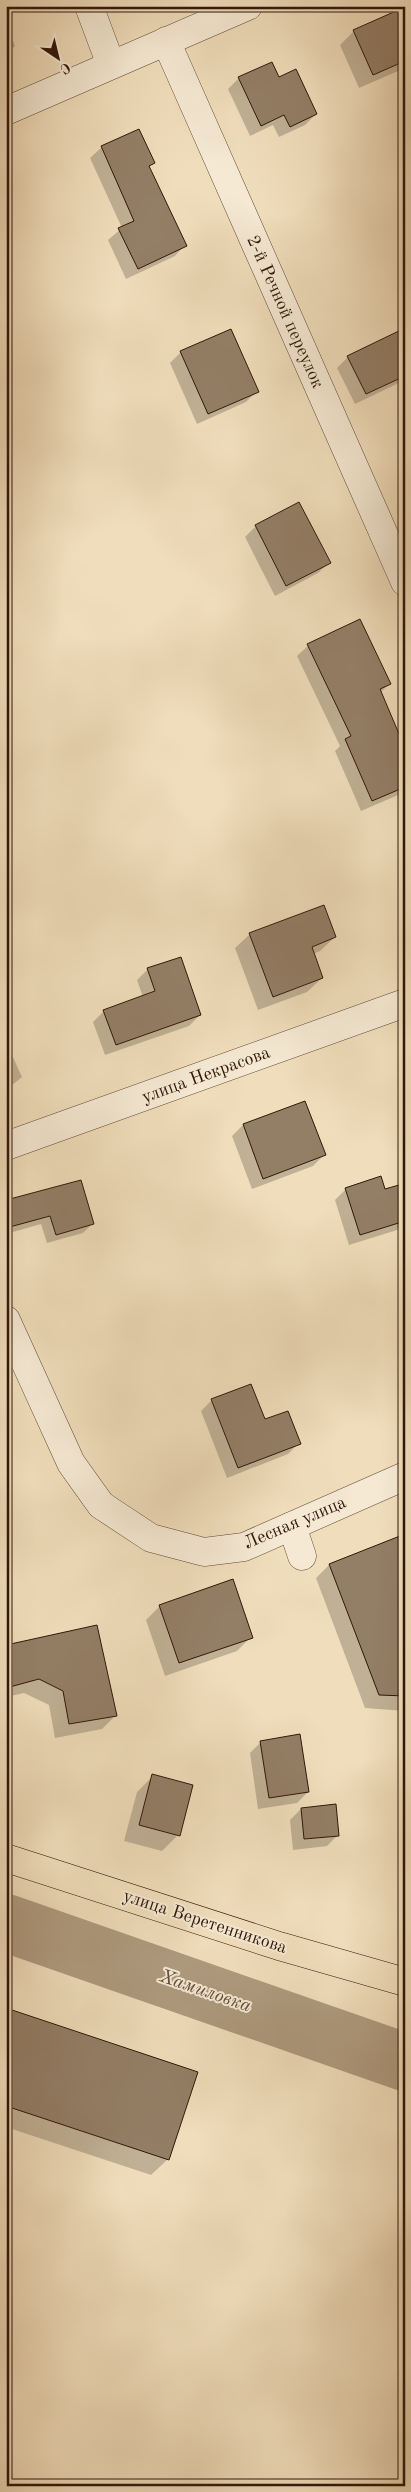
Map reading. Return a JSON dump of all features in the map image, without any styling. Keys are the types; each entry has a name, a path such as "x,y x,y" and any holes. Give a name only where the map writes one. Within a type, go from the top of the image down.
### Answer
{"main road":[{"name":"улица Веретенникова","path":"6,1858 279,1946 405,1982"}],"street":[{"path":"89,6 111,65"},
{"path":"6,111 248,6"},
{"name":"2-й Речной переулок","path":"166,41 405,582"},
{"name":"улица Некрасова","path":"6,1146 405,1004"},
{"name":"Лесная улица","path":"6,1320 71,1463 101,1505 151,1538 204,1552 244,1547 405,1476"},
{"path":"292,1526 302,1556"}],"building":[{"path":"405,7 405,61 373,75 353,30"},
{"path":"272,62 279,77 296,69 317,114 290,127 284,115 261,126 238,77"},
{"path":"139,129 155,163 149,166 187,246 138,269 118,228 134,221 101,146"},
{"path":"405,328 405,376 366,394 347,356"},
{"path":"231,329 259,392 208,414 180,351"},
{"path":"299,502 331,563 286,586 255,525"},
{"path":"360,619 391,684 380,689 405,748 405,787 372,801 345,739 351,736 307,644"},
{"path":"324,905 336,937 312,947 323,978 273,997 249,933"},
{"path":"181,957 201,1015 116,1045 103,1010 155,991 147,968"},
{"path":"305,1101 326,1155 263,1179 243,1124"},
{"path":"381,1176 385,1189 399,1185 405,1204 405,1221 360,1235 345,1188"},
{"path":"81,1180 94,1224 56,1235 50,1216 6,1228 6,1200"},
{"path":"251,1384 265,1419 288,1411 301,1444 238,1468 211,1399"},
{"path":"405,1534 405,1696 379,1695 329,1564"},
{"path":"233,1579 253,1638 179,1663 159,1605"},
{"path":"97,1625 117,1716 69,1724 63,1691 39,1679 6,1688 6,1645"},
{"path":"300,1734 309,1792 269,1798 260,1741"},
{"path":"152,1774 193,1785 180,1836 139,1825"},
{"path":"336,1804 339,1836 304,1839 301,1808"},
{"path":"6,2008 198,2072 169,2160 6,2106"}],"waterway":[{"name":"Хамиловка","path":"6,1923 405,2062"}]}
